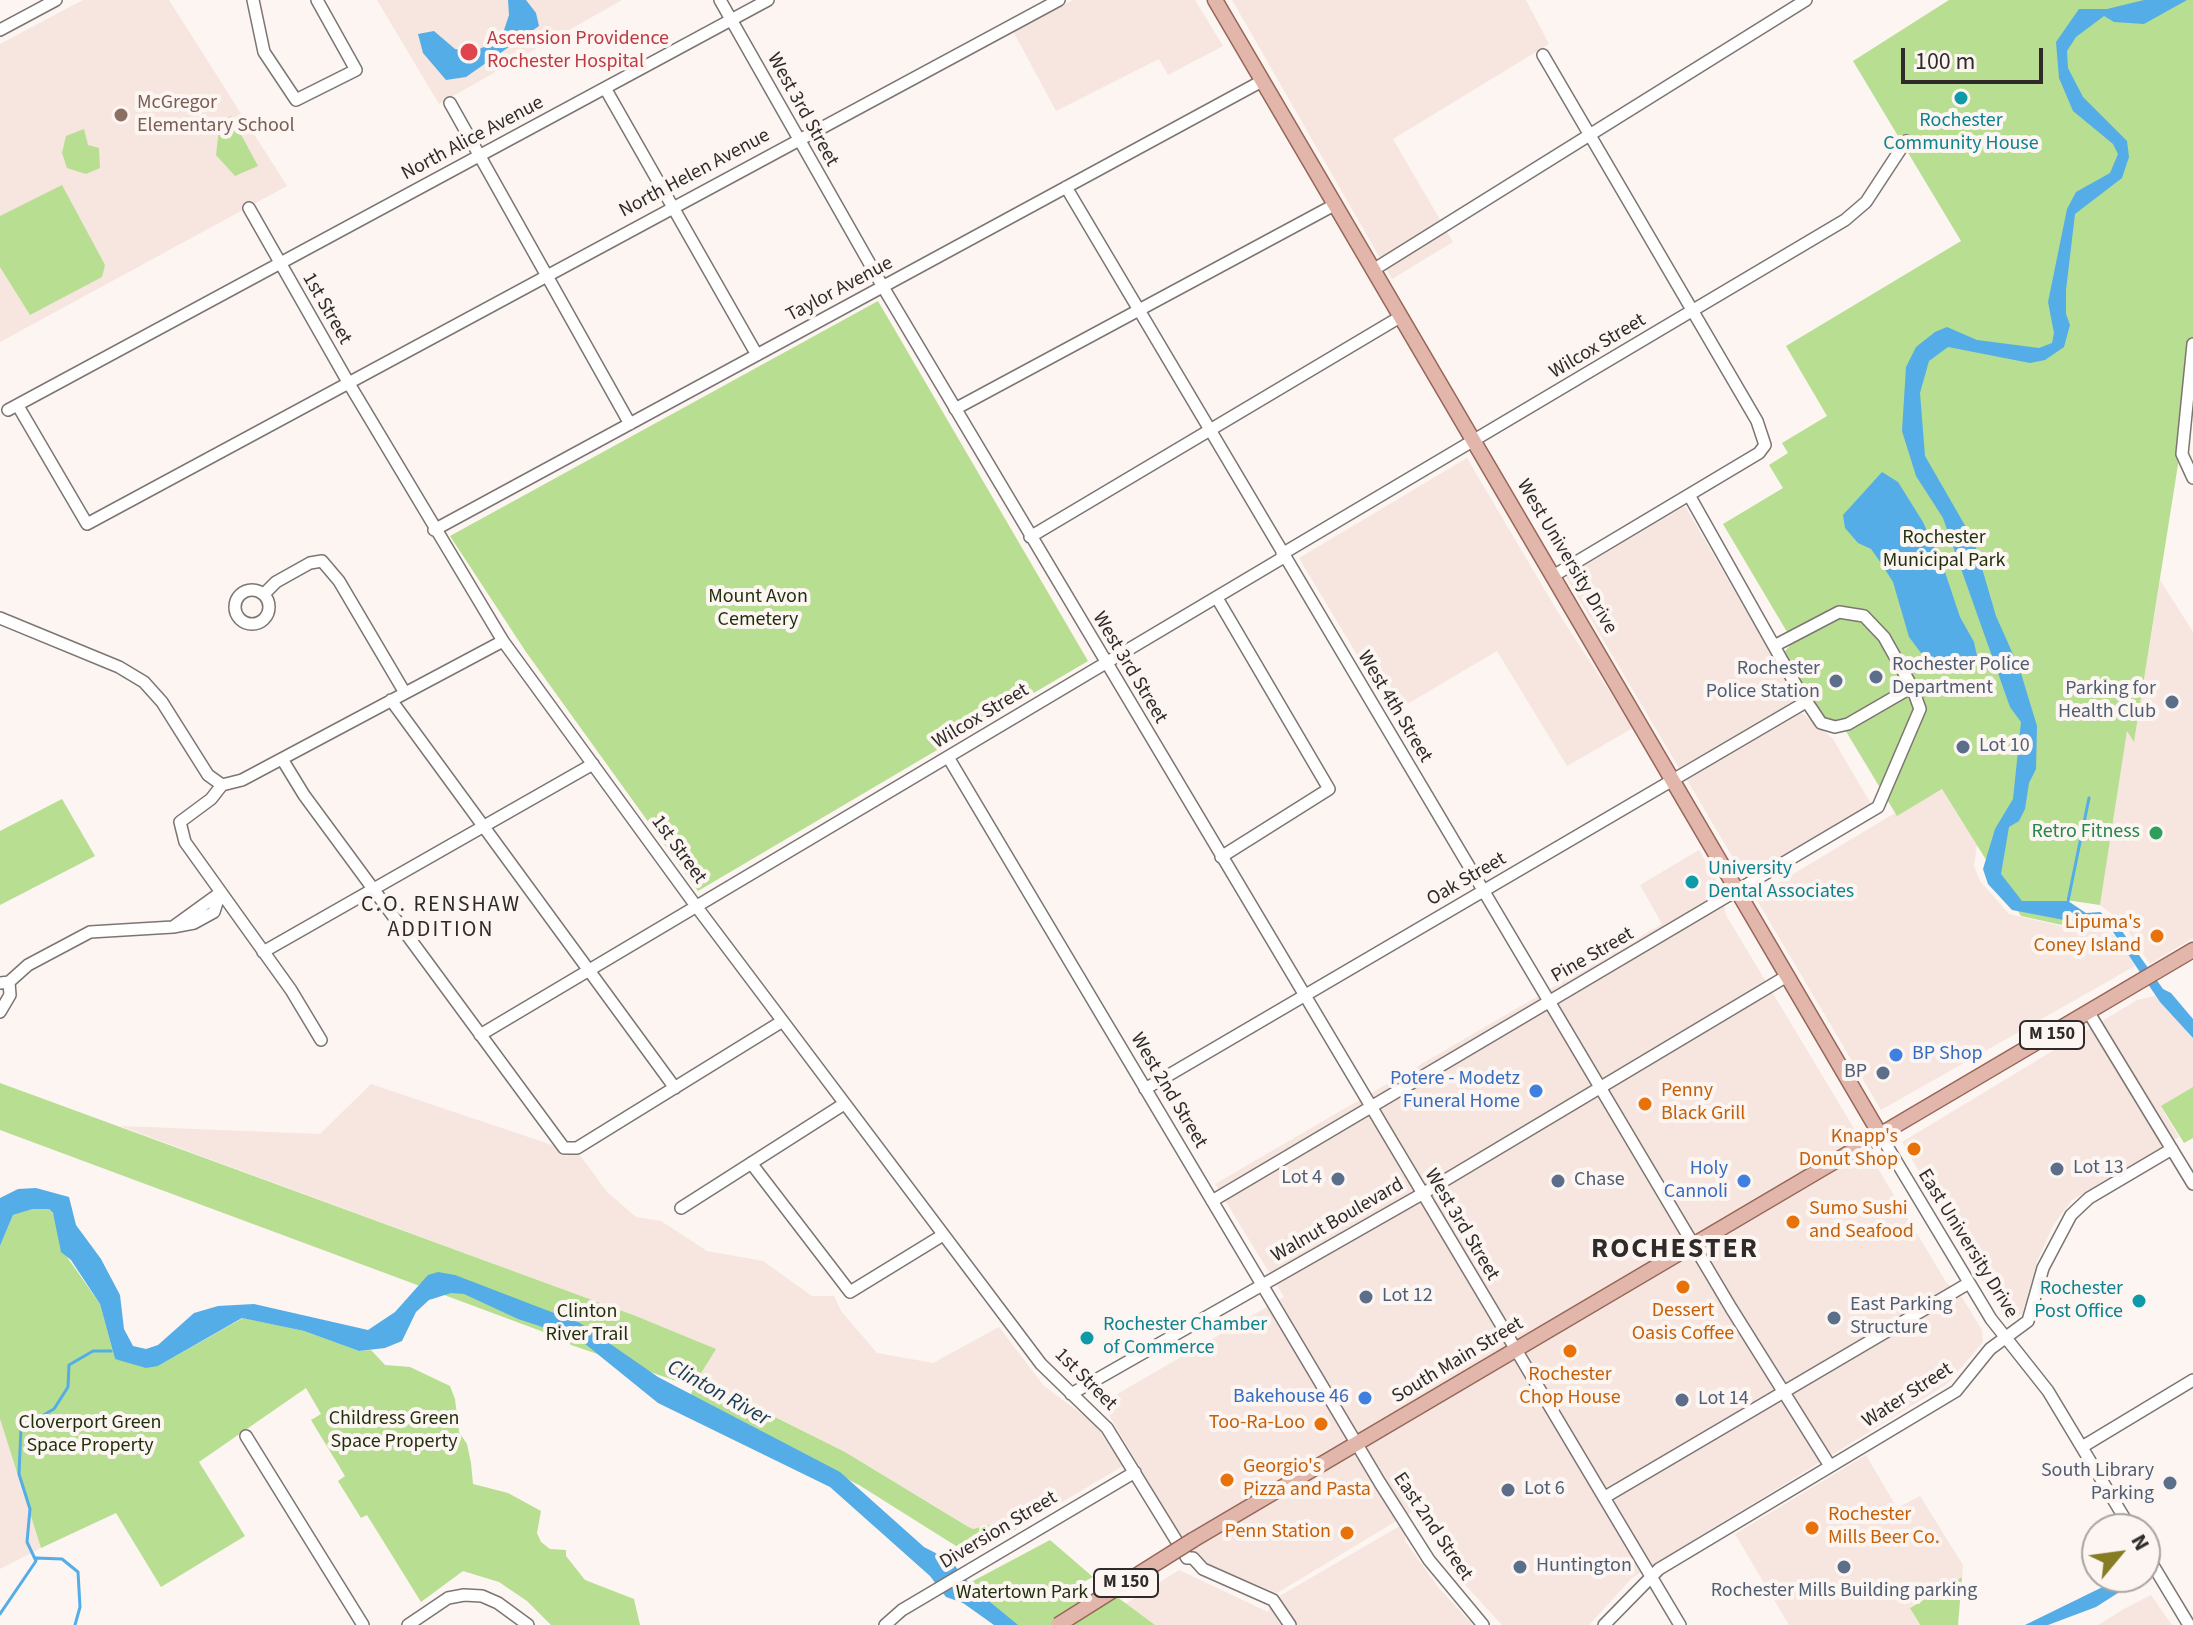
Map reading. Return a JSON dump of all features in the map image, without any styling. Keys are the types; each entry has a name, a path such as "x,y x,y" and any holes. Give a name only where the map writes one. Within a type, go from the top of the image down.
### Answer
{"main road":[{"name":"West University Drive","path":"1215,0 1881,1136"},
{"name":"M 150","path":"1881,1136 2193,950"},
{"name":"South Main Street","path":"1058,1625 1193,1540 1881,1136"}],"street":[{"path":"0,30 56,0"},
{"path":"253,0 264,52 296,100 356,70 317,0"},
{"name":"West 3rd Street","path":"720,0 798,140 1030,537 1680,1625"},
{"name":"North Alice Avenue","path":"87,524 13,408 768,0"},
{"name":"North Helen Avenue","path":"87,524 1059,0"},
{"path":"1373,270 1806,0"},
{"path":"1543,55 1757,421 1765,445 1759,453 1553,576"},
{"name":"Taylor Avenue","path":"434,530 1262,81"},
{"path":"605,88 757,355"},
{"path":"450,103 630,424"},
{"name":"Wilcox Street","path":"480,1035 1217,598 1283,555 1854,214 1906,141"},
{"name":"West 4th Street","path":"1066,187 1694,1245 1830,1466"},
{"path":"955,409 1336,204"},
{"name":"1st Street","path":"249,208 434,530 503,641 781,1022 1041,1364 1107,1428 1187,1558 1193,1558 1203,1569 1273,1600 1290,1625"},
{"path":"1030,537 1400,317"},
{"path":"2193,344 2182,454 2193,478"},
{"path":"1689,495 1774,646 1806,702 1821,723 1841,727 1912,687 1875,625 1853,612 1827,616 1774,646"},
{"path":"264,594 276,582 310,563 322,561 339,581 405,693"},
{"path":"1217,598 1329,789 1221,857"},
{"path":"0,618 119,667 144,682 162,702 208,775 222,785"},
{"path":"321,1040 185,842 179,827 184,817 211,799 222,785 242,780 503,641"},
{"name":"Pine Street","path":"1212,1201 1878,807 1920,714 1912,687"},
{"path":"391,700 675,1088"},
{"name":"Oak Street","path":"1145,1089 1806,702"},
{"name":"West 2nd Street","path":"948,757 1356,1444"},
{"path":"282,759 304,795 559,1143 570,1149 781,1022"},
{"path":"263,952 593,764"},
{"path":"0,1012 10,995 4,982 28,965 90,932 173,927 220,893"},
{"name":"Walnut Boulevard","path":"1071,1394 1422,1194 1787,976"},
{"path":"2089,1013 2193,1184"},
{"path":"681,1208 844,1104"},
{"name":"East University Drive","path":"1881,1136 1969,1283 2006,1338 2048,1391 2121,1513"},
{"name":"Water Street","path":"1604,1625 1650,1575 1956,1391 1990,1349 2032,1315 2043,1268 2071,1215 2089,1198 2172,1149"},
{"path":"751,1163 850,1292 943,1235"},
{"path":"1605,1497 1969,1283"},
{"path":"2082,1447 2193,1380"},
{"path":"246,1436 363,1625"},
{"name":"East 2nd Street","path":"1356,1444 1429,1560 1483,1625"},
{"name":"Diversion Street","path":"885,1625 927,1595 1135,1472"},
{"path":"2161,1578 2189,1625"},
{"path":"408,1625 448,1598 482,1596 498,1603 528,1625"}],"shaded area":[{"name":"McGregor Elementary School","path":"83,0 169,0 287,186 0,342 0,44"},
{"name":"Ascension Providence Rochester Hospital","path":"377,0 622,0 439,104"},
{"path":"1073,0 1195,0 1223,46 1168,75 1159,59 1056,111 1013,31"},
{"path":"1232,0 1526,0 1549,44 1393,139 1453,242 1392,279"},
{"path":"1467,458 1559,614 1633,728 1567,766 1497,651 1392,713 1299,558"},
{"path":"1685,506 1797,699 1679,768 1566,577"},
{"path":"2160,580 2193,632 2193,938 2150,964 2122,922 2100,905 2127,730 2134,741"},
{"path":"1802,713 1833,739 1871,804 1745,878 1687,780"},
{"path":"1942,789 1977,845 1974,866 1980,881 2009,914 2074,929 2107,931 2116,937 2135,966 1881,1110 1755,897 1895,813 1897,815"},
{"path":"1699,850 1720,886 1726,915 1946,1282 1963,1299 1982,1330 1983,1342 1947,1384 1632,1578 1589,1625 1502,1625 1456,1575 1413,1511 1277,1593 1193,1558 1102,1403 1284,1297 1215,1184 1662,924 1640,885"},
{"path":"2155,996 2193,1038 2193,1087 2161,1107 2179,1137 2072,1200 2054,1224 2038,1259 2022,1314 2010,1321 1997,1307 1902,1142 2137,1000"},
{"path":"371,1084 555,1146 565,1156 579,1154 607,1192 636,1217 661,1221 707,1251 763,1261 812,1296 834,1296 841,1311 877,1353 933,1363 999,1327 1044,1386 1094,1423 1123,1466 1020,1527 1011,1520 973,1529 845,1452 707,1382 700,1375 715,1349 636,1316 120,1126 320,1134"},
{"path":"0,1419 41,1548 0,1569"},
{"path":"1866,1455 1897,1508 1920,1496 1963,1565 1962,1577 1910,1607 1919,1625 1789,1625 1735,1534"},
{"path":"1405,1523 1405,1541 1439,1588 1473,1625 1155,1625 1125,1604 1179,1570 1268,1612 1273,1600"},
{"path":"2151,1595 2172,1625 2098,1625 2124,1609"}],"green space":[{"name":"Rochester Municipal Park","path":"1949,0 2193,0 2193,370 2134,742 2127,731 2100,905 2066,900 2062,925 2021,916 1942,789 1897,816 1841,723 1822,718 1786,657 1785,651 1793,642 1723,524 1783,488 1769,465 1788,453 1782,443 1827,416 1786,346 1961,241 1853,61"},
{"path":"231,116 258,166 235,176 216,155 220,121"},
{"path":"84,129 88,145 99,148 100,168 86,174 67,168 62,153 66,136"},
{"path":"62,185 105,265 102,277 30,315 0,267 0,216"},
{"name":"Mount Avon Cemetery","path":"878,301 1088,661 698,891 526,652 450,536"},
{"path":"62,799 95,856 0,905 0,831"},
{"name":"Clinton River Trail","path":"0,1083 636,1316 716,1349 700,1375 713,1386 845,1452 973,1529 1011,1520 1020,1527 972,1556 859,1485 689,1399 694,1387 571,1345 568,1341 0,1130"},
{"path":"2193,1087 2193,1138 2184,1143 2161,1106"},
{"name":"Cloverport Green Space Property","path":"33,1209 49,1209 57,1219 60,1247 100,1304 115,1359 158,1366 243,1318 304,1331 359,1351 371,1350 385,1365 410,1367 450,1386 455,1399 459,1432 467,1444 473,1484 508,1493 541,1511 537,1533 541,1542 550,1549 566,1550 566,1556 585,1580 634,1599 640,1625 551,1625 527,1601 499,1582 463,1571 421,1602 367,1515 361,1518 338,1481 345,1476 311,1420 321,1414 306,1388 199,1462 245,1536 161,1587 116,1513 41,1548 0,1419 0,1246 13,1215"},
{"name":"Watertown Park","path":"1050,1540 1093,1577 1068,1590 1091,1607 1113,1594 1155,1625 1005,1625 956,1590"},
{"path":"1962,1577 1958,1625 1920,1625 1910,1608"}],"water":[{"path":"508,0 526,0 536,13 539,26 466,77 446,80 423,53 418,34 434,31 455,49 473,52 501,39 509,15"},
{"path":"2144,0 2187,0 2144,24 2114,22 2104,16 2076,37 2067,51 2068,68 2083,97 2127,141 2129,157 2122,178 2075,214 2066,290 2066,314 2070,325 2064,347 2045,360 2030,363 1948,347 1929,361 1920,393 1925,456 1974,541 1996,616 2020,670 2037,726 2036,769 2029,783 2025,809 2019,821 2009,827 2001,874 2022,901 2068,901 2086,913 2100,912 2117,924 2163,989 2171,993 2193,1019 2193,1038 2160,1002 2111,929 2012,910 1988,884 1983,869 1995,829 2013,799 2021,722 2010,707 1943,518 1916,476 1902,431 1906,367 1916,347 1935,332 1947,327 1977,340 2039,348 2052,343 2054,333 2048,302 2067,209 2076,192 2110,173 2118,154 2113,144 2073,111 2059,78 2056,42 2079,9 2107,9"},
{"path":"1882,472 1898,482 1923,522 1944,569 1960,617 1974,642 1977,656 1955,671 1921,653 1909,637 1893,582 1871,549 1858,543 1845,528 1843,515"},
{"path":"36,1188 69,1197 76,1225 101,1259 120,1295 124,1329 133,1346 146,1349 158,1345 194,1313 218,1306 254,1304 368,1330 395,1312 428,1275 438,1272 455,1275 580,1323 658,1377 840,1472 924,1547 951,1561 973,1588 1018,1625 994,1625 963,1603 946,1597 930,1576 830,1487 658,1403 579,1339 518,1319 464,1294 451,1293 429,1300 416,1312 402,1341 385,1348 359,1351 304,1331 242,1318 158,1366 146,1368 115,1359 100,1304 71,1260 61,1252 53,1213 49,1209 33,1209 13,1215 0,1246 0,1198 18,1189"},
{"path":"2090,1593 2118,1593 2096,1607 2048,1625 2025,1625"}],"waterway":[{"path":"2068,901 2089,798"},
{"path":"0,1614 36,1561 27,1542 30,1509 19,1474 21,1428 54,1409 68,1387 69,1365 93,1351 111,1351"},
{"path":"36,1558 62,1559 78,1572 80,1607 75,1625"}],"place":[{"name":"Ascension Providence Rochester Hospital","path":"469,52"},
{"name":"Rochester Community House","path":"1961,98"},
{"name":"McGregor Elementary School","path":"121,115"},
{"name":"Rochester Police Department","path":"1876,677"},
{"name":"Rochester Police Station","path":"1836,681"},
{"name":"Parking for Health Club","path":"2172,702"},
{"name":"Lot 10","path":"1963,747"},
{"name":"Retro Fitness","path":"2156,833"},
{"name":"University Dental Associates","path":"1692,882"},
{"name":"Lipuma's Coney Island","path":"2157,936"},
{"name":"BP Shop","path":"1896,1055"},
{"name":"BP","path":"1883,1073"},
{"name":"Potere - Modetz Funeral Home","path":"1536,1091"},
{"name":"Penny Black Grill","path":"1645,1104"},
{"name":"Knapp's Donut Shop","path":"1914,1149"},
{"name":"Lot 13","path":"2057,1169"},
{"name":"Lot 4","path":"1338,1179"},
{"name":"Chase","path":"1558,1181"},
{"name":"Holy Cannoli","path":"1744,1181"},
{"name":"Sumo Sushi and Seafood","path":"1793,1222"},
{"name":"Dessert Oasis Coffee","path":"1683,1287"},
{"name":"Lot 12","path":"1366,1297"},
{"name":"Rochester Post Office","path":"2139,1301"},
{"name":"East Parking Structure","path":"1834,1318"},
{"name":"Rochester Chamber of Commerce","path":"1087,1338"},
{"name":"Rochester Chop House","path":"1570,1351"},
{"name":"Bakehouse 46","path":"1365,1398"},
{"name":"Lot 14","path":"1682,1400"},
{"name":"Too-Ra-Loo","path":"1321,1424"},
{"name":"Georgio's Pizza and Pasta","path":"1227,1480"},
{"name":"South Library Parking","path":"2170,1483"},
{"name":"Lot 6","path":"1508,1490"},
{"name":"Rochester Mills Beer Co.","path":"1812,1528"},
{"name":"Penn Station","path":"1347,1533"},
{"name":"Huntington","path":"1520,1567"},
{"name":"Rochester Mills Building parking","path":"1844,1567"}],"district":[{"name":"C.O. RENSHAW ADDITION","path":"441,918"},
{"name":"ROCHESTER","path":"1675,1251"}],"water label":[{"name":"Clinton River","path":"718,1394"}],"park label":[{"name":"Childress Green Space Property","path":"394,1432"}]}
